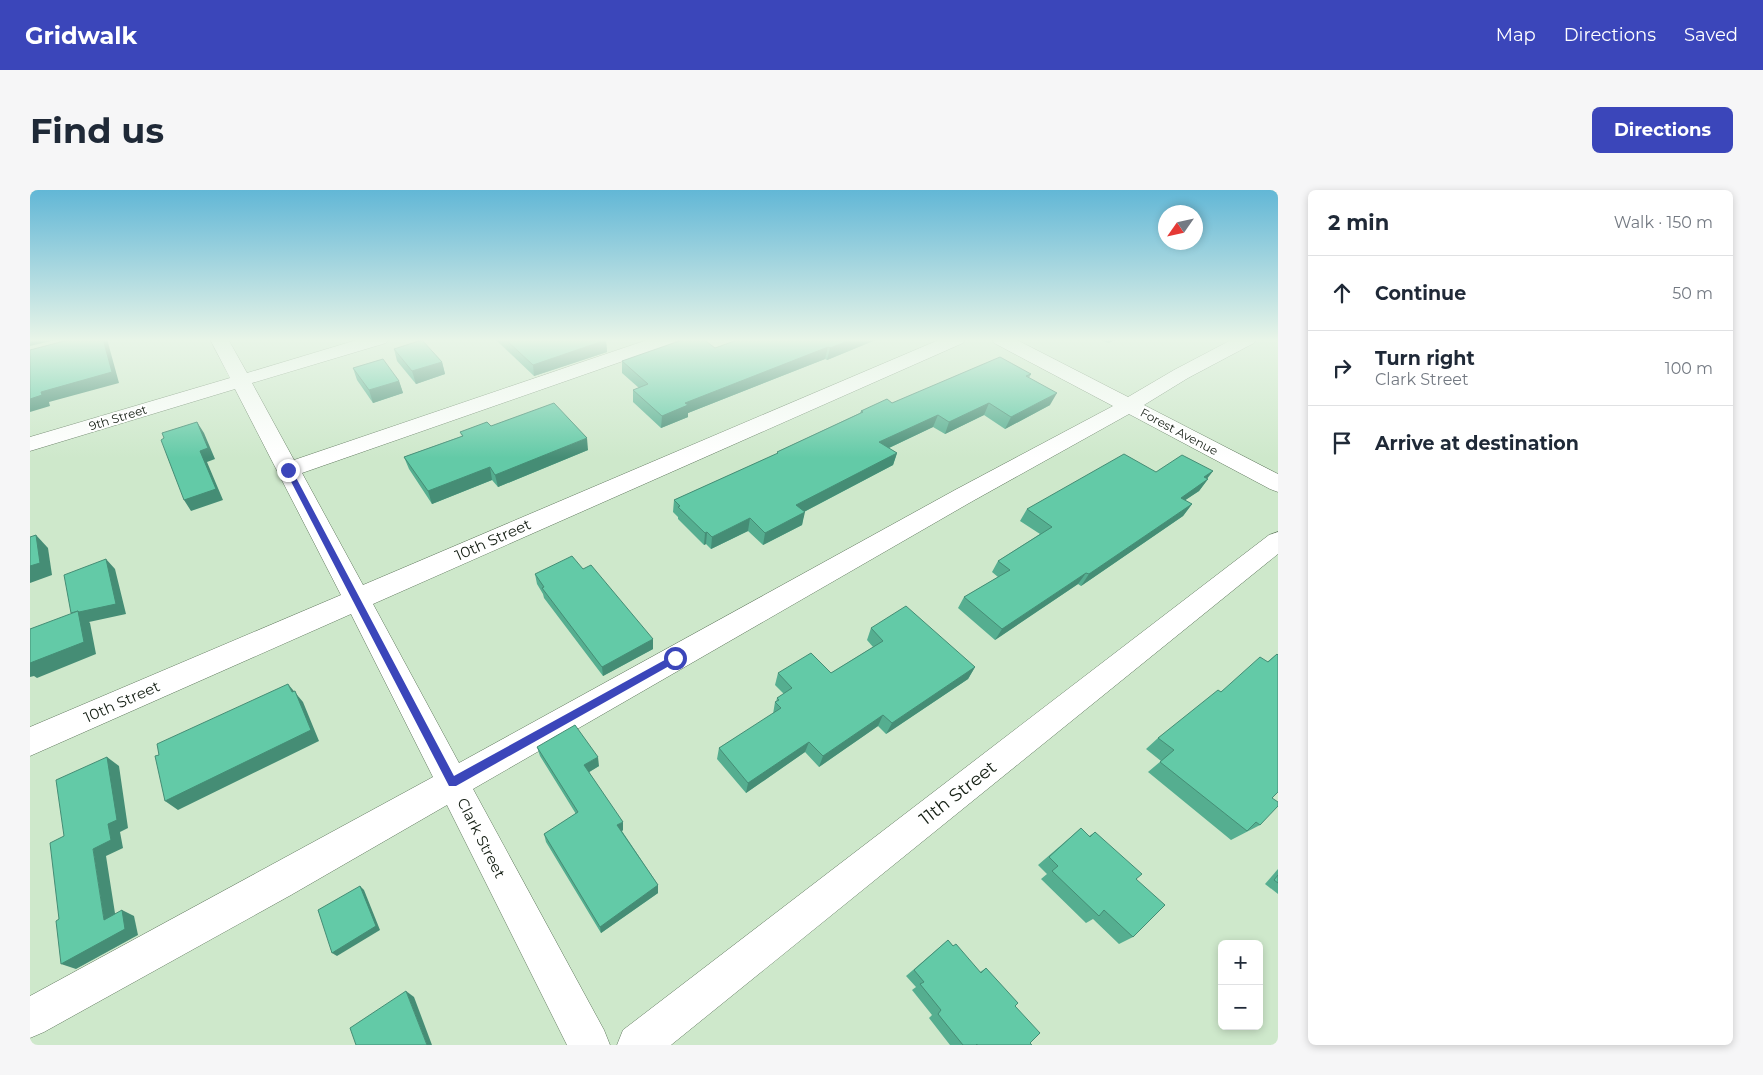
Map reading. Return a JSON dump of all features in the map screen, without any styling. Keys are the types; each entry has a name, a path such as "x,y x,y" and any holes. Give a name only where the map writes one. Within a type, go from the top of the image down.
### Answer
{"street":[{"name":"9th Street","path":"30,444 245,379"},
{"path":"288,470 555,379"},
{"name":"10th Street","path":"30,742 865,379"},
{"name":"Forest Avenue","path":"1077,379 1278,484"},
{"path":"30,1018 286,878 453,782 1174,379"},
{"name":"Clark Street","path":"241,380 358,600 589,1045"},
{"name":"11th Street","path":"638,1045 1278,541"}],"building":[{"path":"30,379 88,379 41,392 42,395 30,399"},
{"path":"361,379 397,379 399,381 369,390"},
{"path":"642,379 747,379 685,403 688,405 662,416 633,390 648,384"},
{"path":"949,379 1031,379 1057,393 1011,417 989,403 949,422 938,415 879,442 897,453 796,505 805,512 765,533 750,518 712,537 707,532 705,533 678,507 680,506 674,500 778,453 887,399 892,403"},
{"path":"554,403 587,438 495,475 490,467 428,491 404,457 463,436 460,432 487,422 491,426"},
{"path":"197,422 208,448 200,451 216,489 184,500 161,440 164,438 162,433"},
{"path":"1124,454 1156,472 1182,455 1213,471 1204,477 1208,479 1181,498 1192,504 1089,574 1086,573 1002,629 964,597 1010,570 998,561 1052,527 1027,509"},
{"path":"36,535 40,563 30,566 30,537"},
{"path":"572,556 583,569 591,565 653,639 602,667 542,588 544,587 535,574"},
{"path":"106,559 116,604 71,613 64,575"},
{"path":"906,606 975,667 892,723 883,715 823,756 809,742 748,783 719,748 781,708 775,702 779,700 777,698 792,688 778,673 811,653 831,673 883,641 871,628"},
{"path":"78,611 84,642 30,663 30,629"},
{"path":"1277,654 1278,792 1272,798 1278,802 1278,806 1260,825 1256,822 1247,831 1160,762 1174,750 1158,738 1218,690 1221,692 1260,657 1268,662"},
{"path":"288,684 292,692 295,691 311,730 165,801 155,756 159,755 157,744"},
{"path":"575,725 598,757 584,765 623,822 617,825 658,885 600,927 544,834 578,812 537,747"},
{"path":"107,757 117,820 108,824 111,840 93,849 104,920 122,910 125,929 61,964 56,921 59,919 50,843 64,836 56,780"},
{"path":"1081,828 1090,837 1095,832 1142,874 1136,879 1165,905 1133,937 1104,910 1099,916 1052,871 1058,866 1049,857"},
{"path":"1278,875 1278,883 1274,880"},
{"path":"360,886 376,926 332,953 318,910"},
{"path":"948,940 953,946 956,944 981,973 986,968 1018,1003 1015,1006 1040,1033 1030,1043 1032,1045 963,1045 938,1014 941,1010 920,984 924,982 914,970"},
{"path":"406,991 427,1045 356,1045 350,1028"}],"route":[{"path":"288,470 453,782 675,658"}]}
